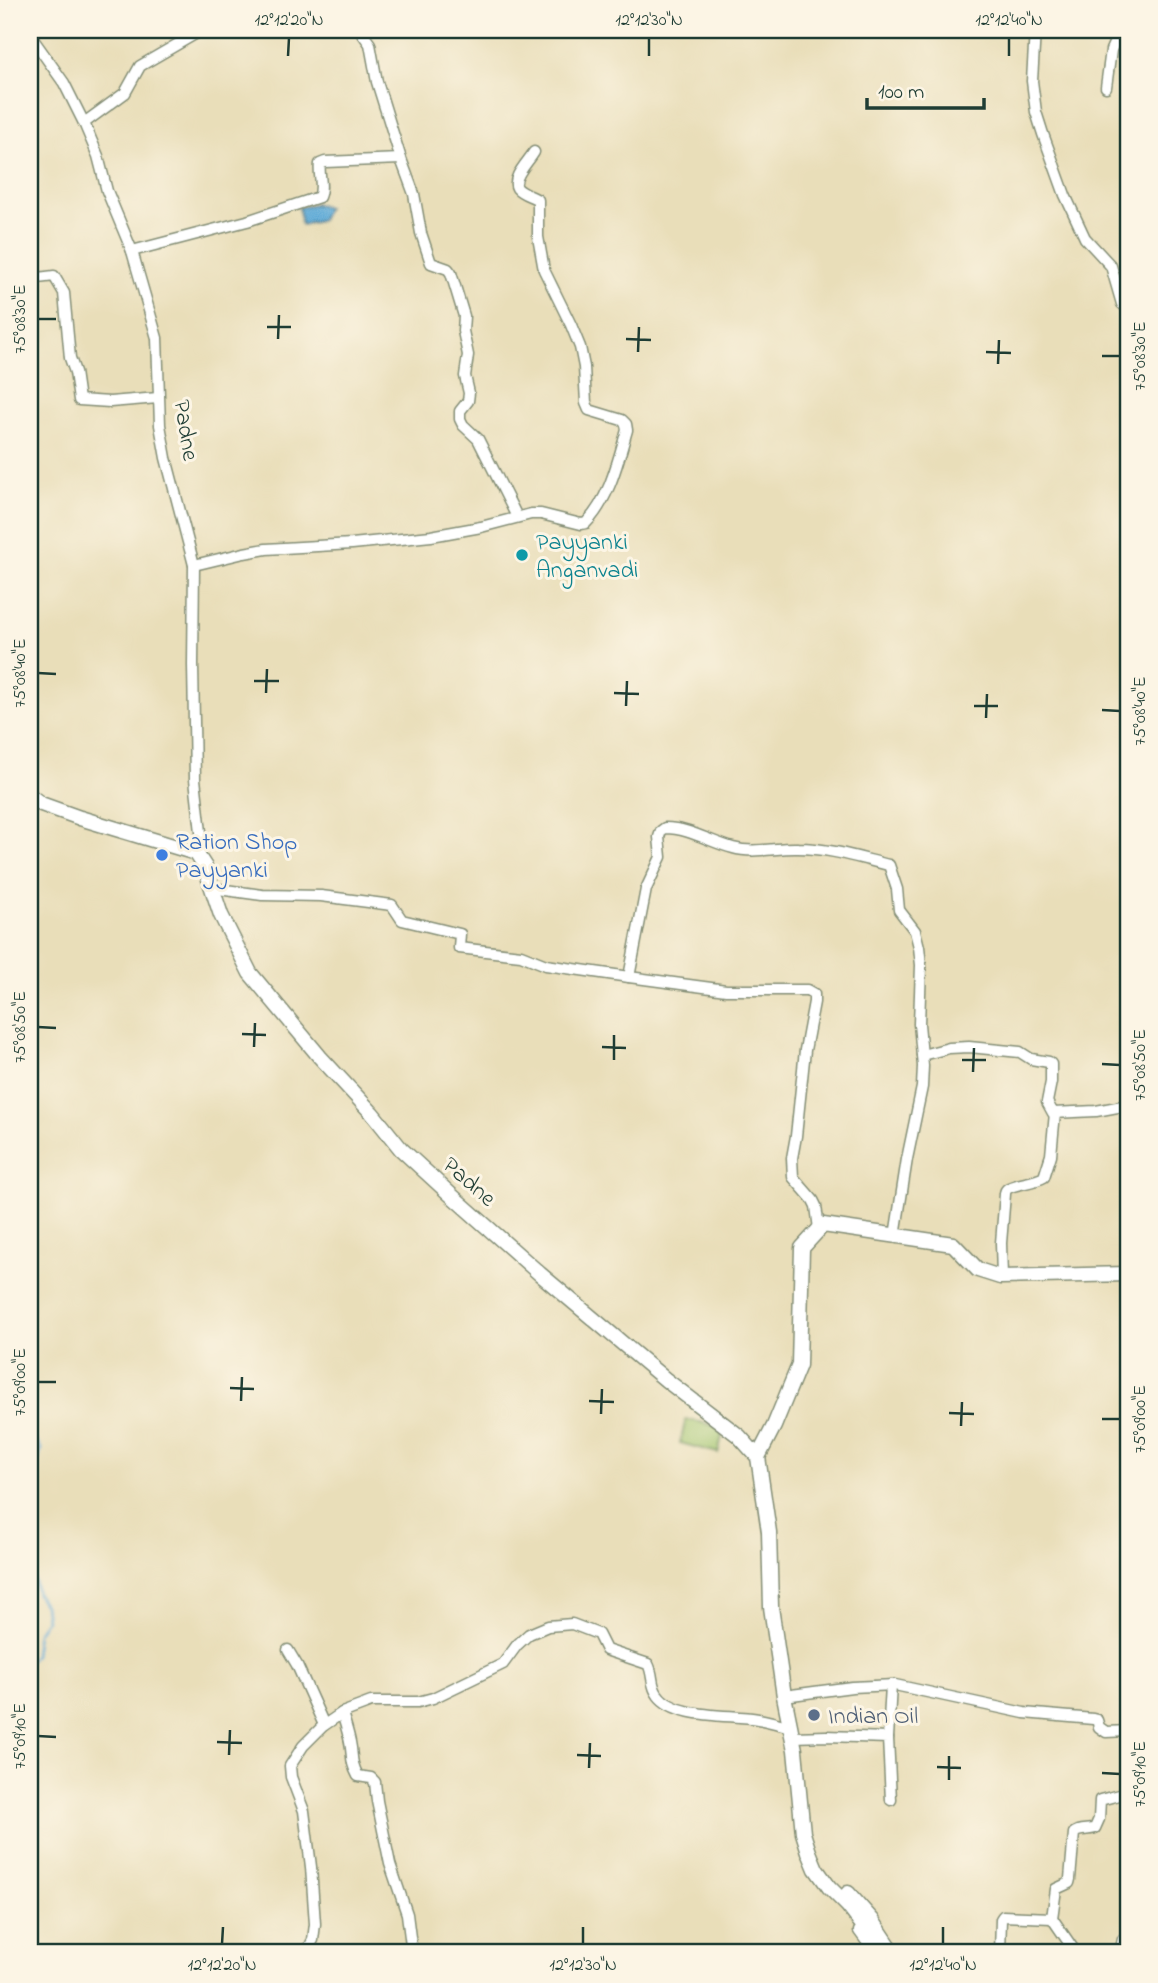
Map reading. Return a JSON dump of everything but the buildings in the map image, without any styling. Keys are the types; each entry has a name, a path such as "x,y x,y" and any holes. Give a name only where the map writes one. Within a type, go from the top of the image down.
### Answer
{"main road":[{"path":"30,796 41,804 80,818 187,849 200,857"},
{"name":"Padne","path":"200,857 221,915 250,973 401,1149 541,1274 666,1380 739,1436 758,1457"},
{"path":"884,1953 816,1869 803,1833 792,1732 771,1606 768,1514 758,1457 799,1365 802,1248 823,1225 953,1244 978,1270 1002,1277 1128,1274"},
{"path":"816,1869 851,1896 872,1920 894,1953"}],"street":[{"path":"84,123 125,93 139,66 202,30"},
{"path":"360,30 370,44 377,82 414,194 428,255 431,263 448,269 451,273 464,316 463,331 468,355 465,376 468,401 460,411 460,419 478,439 517,517"},
{"path":"1035,30 1032,81 1036,112 1043,134 1065,195 1085,238 1111,266 1122,304 1128,306"},
{"path":"1106,87 1111,50 1120,30"},
{"name":"Padne","path":"30,35 64,83 98,156 107,191 132,251 157,338 160,425 194,565 195,779 202,841 200,857"},
{"path":"194,565 266,550 431,536 541,514 586,523 606,492 627,430 622,420 589,410 586,403 580,347 544,270 538,237 538,200 519,190 516,185 516,179 534,152"},
{"path":"132,251 247,221 319,197 319,169 320,164 325,162 401,159"},
{"path":"30,279 54,276 64,293 70,358 79,400 110,402 158,398"},
{"path":"629,977 646,889 661,857 659,837 665,828 698,835 734,849 800,848 832,851 889,865 897,889 899,910 915,931 921,965 919,1024 922,1087 895,1236"},
{"path":"211,888 262,895 321,896 392,905 402,920 460,934 459,948 521,955 546,965 726,990 807,990 814,994 814,1002 805,1050 792,1158 793,1177 813,1200 819,1229"},
{"path":"922,1055 949,1048 969,1047 1020,1052 1031,1059 1051,1064 1047,1102 1049,1109 1055,1113 1096,1111 1128,1105"},
{"path":"1002,1277 1004,1194 1010,1187 1028,1184 1044,1177 1051,1155 1055,1113"},
{"path":"306,1953 313,1940 314,1924 311,1867 304,1811 291,1777 290,1766 303,1746 324,1725 342,1713 371,1702 418,1702 433,1698 503,1664 529,1634 548,1626 572,1624 598,1634 606,1650 648,1664 652,1671 653,1689 671,1706 687,1711 758,1719 792,1732 888,1738"},
{"path":"288,1650 298,1665 324,1725"},
{"path":"784,1696 891,1685 1024,1713 1093,1719 1097,1720 1099,1727 1106,1732 1128,1731"},
{"path":"891,1685 888,1738 891,1800"},
{"path":"342,1713 351,1744 350,1756 354,1769 358,1776 371,1778 375,1782 390,1864 407,1914 412,1953"},
{"path":"1076,1953 1052,1918 1056,1889 1069,1883 1074,1833 1095,1828 1099,1819 1100,1800 1122,1794 1124,1791"},
{"path":"833,1891 840,1906 875,1953"},
{"path":"1000,1953 1003,1916 1052,1918"},
{"path":"1121,1953 1123,1939 1128,1936"}],"green space":[{"path":"686,1419 724,1428 718,1453 680,1443"}],"water":[{"path":"315,204 327,207 321,220 301,225 299,207"}],"waterway":[{"path":"30,1436 34,1437 41,1449 30,1506"},
{"path":"30,1565 37,1594 44,1605 46,1620 37,1633 34,1655 30,1660"}],"place":[{"name":"Payyanki Anganvadi","path":"522,555"},
{"name":"Ration Shop Payyanki","path":"162,855"},
{"name":"Indian Oil","path":"814,1715"}]}
